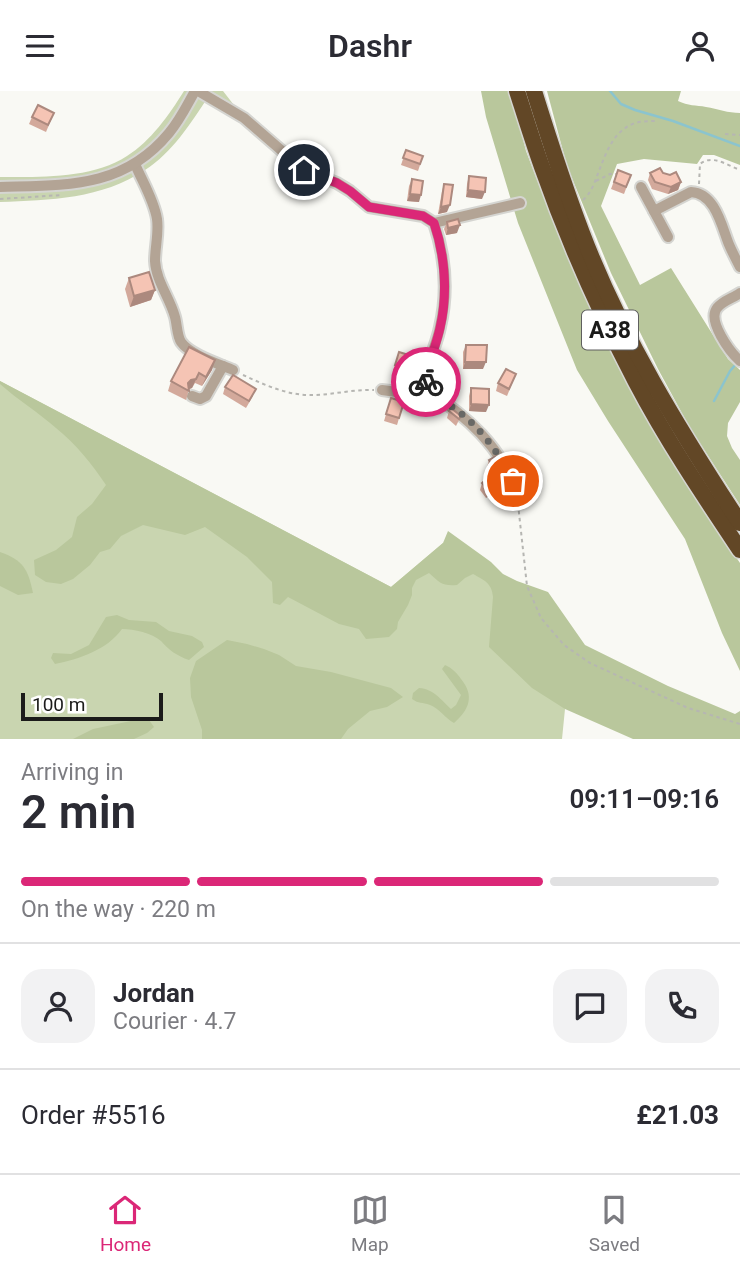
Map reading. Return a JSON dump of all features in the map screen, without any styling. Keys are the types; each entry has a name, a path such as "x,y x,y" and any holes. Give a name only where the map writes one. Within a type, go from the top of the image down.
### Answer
{"highway":[{"name":"A38","path":"517,91 544,174 603,315 638,385 685,468 740,551"},
{"name":"A38","path":"534,91 582,235 613,304 651,380 740,523"}],"street":[{"path":"0,187 76,184 105,177 135,164 169,133 197,91 244,118 304,170 337,183 369,207 423,216 434,223 444,275 440,331 427,369 428,391 471,422 509,473 516,492"},
{"path":"135,164 156,216 158,235 155,263 161,284 171,302 180,342 192,351 228,368 206,396 200,399 192,396"},
{"path":"641,187 668,237"},
{"path":"654,211 691,192 697,192 708,200 715,210 740,267"},
{"path":"434,223 520,203"},
{"path":"740,293 716,309 713,316 714,323 730,350 740,361"},
{"path":"382,390 419,395 428,391"}],"path":[{"path":"587,197 610,143 624,129 636,123 658,121"},
{"path":"725,134 740,135"},
{"path":"697,192 700,164 706,159 740,170"},
{"path":"595,181 610,174 618,174"},
{"path":"228,368 270,387 293,393 308,395 364,389 382,390"},
{"path":"516,492 527,586 541,618 564,645 590,663 688,708 740,724"}],"green space":[{"path":"184,91 223,91 244,118 208,97 172,146 155,163 128,180 75,196 0,202 0,177 82,173 113,164 127,156 152,135"},
{"path":"481,91 511,91 526,151 558,234 626,382 690,490 740,563 740,671 685,539 577,370 518,223 486,117"},
{"path":"547,91 681,91 678,101 682,103 740,113 740,165 714,155 703,155 697,164 644,159 617,164 601,206 640,285 671,268 728,359 740,370 740,402 728,423 727,436 740,460 740,505 690,428 611,273 567,166"},
{"path":"0,381 391,587 443,543 511,588 565,709 562,739 0,739"},
{"path":"0,381 391,587 443,543 448,531 503,574 548,592 585,645 668,686 735,714 740,711 740,739 633,739 565,709 532,688 489,647 492,592 487,583 473,574 457,585 442,583 429,573 416,580 397,629 389,637 366,639 359,629 339,624 288,597 280,605 273,603 272,582 247,557 205,527 185,535 143,525 121,536 110,549 100,552 90,565 73,579 61,584 46,582 35,575 34,560 56,550 72,537 77,517 92,504 106,485 70,441 0,384"},
{"path":"0,552 19,562 29,578 33,593 18,595 0,586"},
{"path":"117,615 129,620 156,622 169,631 192,636 202,642 204,647 189,660 153,636 122,629 101,648 55,664 51,658 53,653 71,654 89,645 106,617"},
{"path":"227,640 264,649 296,666 391,688 403,697 387,707 370,711 348,729 341,739 202,739 202,730 191,697 190,678 196,661"},
{"path":"445,665 452,669 465,685 469,697 466,708 454,723 433,706 412,699 413,693 419,688 433,693 451,709 456,705 461,695 442,669"},
{"path":"145,718 154,727 134,739 73,739 93,729"}],"building":[{"path":"38,105 54,113 48,125 32,117"},
{"path":"406,150 423,156 420,164 403,158"},
{"path":"660,168 663,173 670,175 676,172 681,182 671,187 655,182 650,173"},
{"path":"618,170 631,175 626,187 614,182"},
{"path":"469,176 486,178 485,192 468,190"},
{"path":"412,179 423,181 421,195 410,194"},
{"path":"444,184 453,185 450,205 441,207"},
{"path":"458,219 460,225 448,228 447,222"},
{"path":"149,272 155,290 134,296 129,278"},
{"path":"466,345 487,345 486,362 465,362"},
{"path":"189,347 215,360 206,377 199,373 196,379 188,383 189,391 171,381"},
{"path":"399,352 418,358 415,371 395,365"},
{"path":"506,369 516,374 509,389 498,383"},
{"path":"233,375 256,389 249,401 225,387"},
{"path":"471,388 489,389 489,405 471,404"},
{"path":"391,398 404,402 399,418 386,414"},
{"path":"451,408 461,416 459,419 449,411"},
{"path":"496,456 501,465 494,468 489,460"},
{"path":"498,469 504,477 489,491 482,483"}],"waterway":[{"path":"610,91 621,104 635,110 740,146"},
{"path":"714,401 736,364"}],"way so far":[{"path":"426,382 428,391 471,422 488,442 513,481"}],"route":[{"path":"304,170 337,183 369,207 423,216 434,223 442,254 443,314 427,369 426,382"}]}
